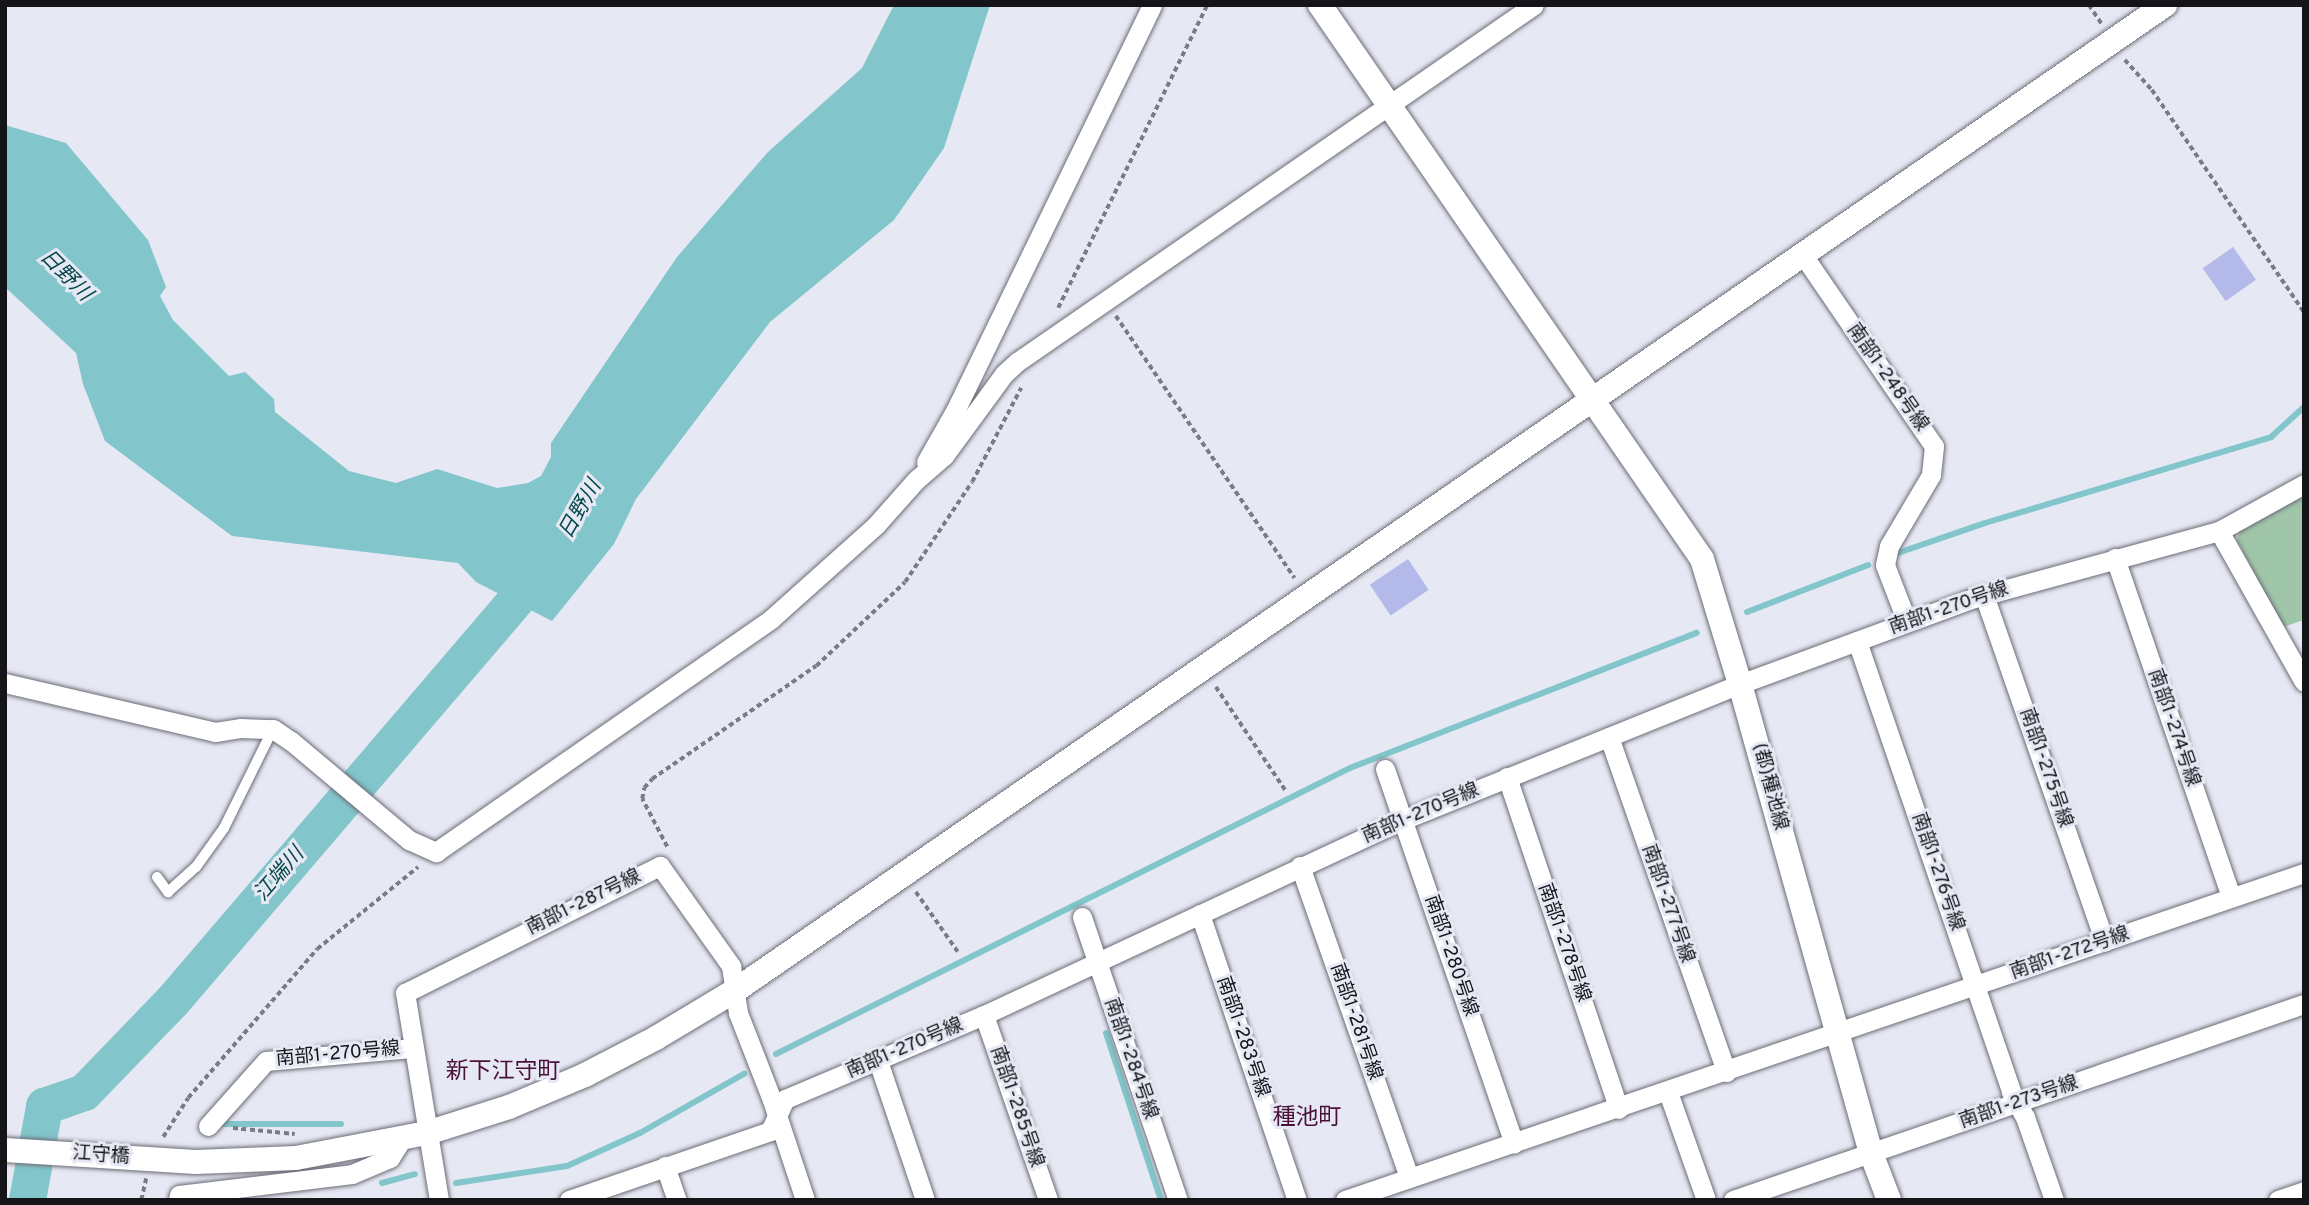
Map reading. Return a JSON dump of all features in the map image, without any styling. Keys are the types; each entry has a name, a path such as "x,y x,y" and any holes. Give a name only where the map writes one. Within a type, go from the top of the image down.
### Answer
{"street":[{"path":"916,480 955,411 1152,5"},
{"name":"(都)種池線","path":"1320,5 1702,559 1740,684 1871,1153 1889,1200"},
{"path":"5,683 215,732 240,728 273,729 409,840 436,852 771,619 876,525 916,480 944,456 1004,374 1105,300 1534,5"},
{"name":"江守橋","path":"5,1150 196,1162 296,1158 416,1135 509,1107 585,1075 656,1038 736,990 2165,5"},
{"name":"南部1-248号線","path":"1803,255 1934,446 1931,475 1889,546 1885,565 1907,622"},
{"name":"南部1-270号線","path":"569,1200 770,1131 785,1099 984,1015 1300,866 1507,777 1740,684 1984,595 2219,531 2304,484"},
{"path":"2219,531 2304,682"},
{"name":"南部1-274号線","path":"2115,558 2231,897"},
{"name":"南部1-275号線","path":"1984,595 2105,942"},
{"name":"南部1-276号線","path":"1857,641 2017,1103 2025,1117 2054,1200"},
{"name":"南部1-277号線","path":"1609,737 1726,1072"},
{"name":"南部1-280号線","path":"1385,769 1514,1143"},
{"name":"南部1-278号線","path":"1507,777 1619,1109"},
{"name":"南部1-287号線","path":"439,1200 416,1135 413,1048 405,993 660,866 731,966 738,1013 778,1116 805,1200"},
{"name":"南部1-281号線","path":"1300,866 1409,1178"},
{"name":"南部1-272号線","path":"1346,1200 1378,1195 1409,1178 1619,1109 2304,873"},
{"name":"南部1-283号線","path":"1199,914 1297,1200"},
{"name":"南部1-284号線","path":"1082,917 1178,1200"},
{"name":"南部1-273号線","path":"1733,1200 2304,1004"},
{"name":"南部1-285号線","path":"984,1015 1048,1200"},
{"name":"南部1-270号線","path":"208,1126 266,1061 413,1048"},
{"path":"877,1061 925,1200"},
{"path":"1668,1092 1706,1199"},
{"path":"179,1197 352,1174 390,1158 416,1135"},
{"path":"666,1166 677,1200"},
{"path":"2278,1200 2304,1191"}],"lane":[{"path":"158,877 168,892 196,867 224,828 273,729"}],"path":[{"path":"2113,42 2152,90 2304,312"},
{"path":"1105,300 1308,597"},
{"path":"1203,668 1286,791"},
{"path":"141,1200 152,1160 164,1134 188,1098 317,949 436,852"},
{"path":"903,873 958,952"},
{"path":"208,1126 301,1134"}],"green space":[{"path":"2304,496 2304,620 2283,627 2237,540 2239,532"}],"water":[{"name":"日野川","path":"894,5 990,5 944,148 894,220 770,322 636,499 614,544 552,621 476,582 458,563 232,536 105,441 83,384 76,353 5,287 5,125 66,143 148,240 166,287 160,296 173,320 229,376 245,372 274,399 275,412 349,471 396,483 437,469 497,488 528,483 541,476 551,457 551,443 677,257 768,152 862,68"}],"building":[{"path":"2233,247 2256,280 2226,301 2203,268"},
{"path":"1408,559 1429,590 1391,615 1370,585"}],"waterway":[{"path":"1892,555 1985,523 2271,437 2304,407"},
{"name":"江端川","path":"27,1200 44,1106 84,1092 172,1001 547,563"},
{"path":"1747,612 1868,565"},
{"path":"776,1054 1350,768 1697,633"},
{"path":"1106,1033 1161,1200"},
{"path":"456,1183 567,1166 640,1133 744,1074"},
{"path":"223,1124 341,1124"},
{"path":"382,1183 415,1174"}],"district":[{"name":"新下江守町","path":"503,1073"},
{"name":"種池町","path":"1307,1119"}]}
